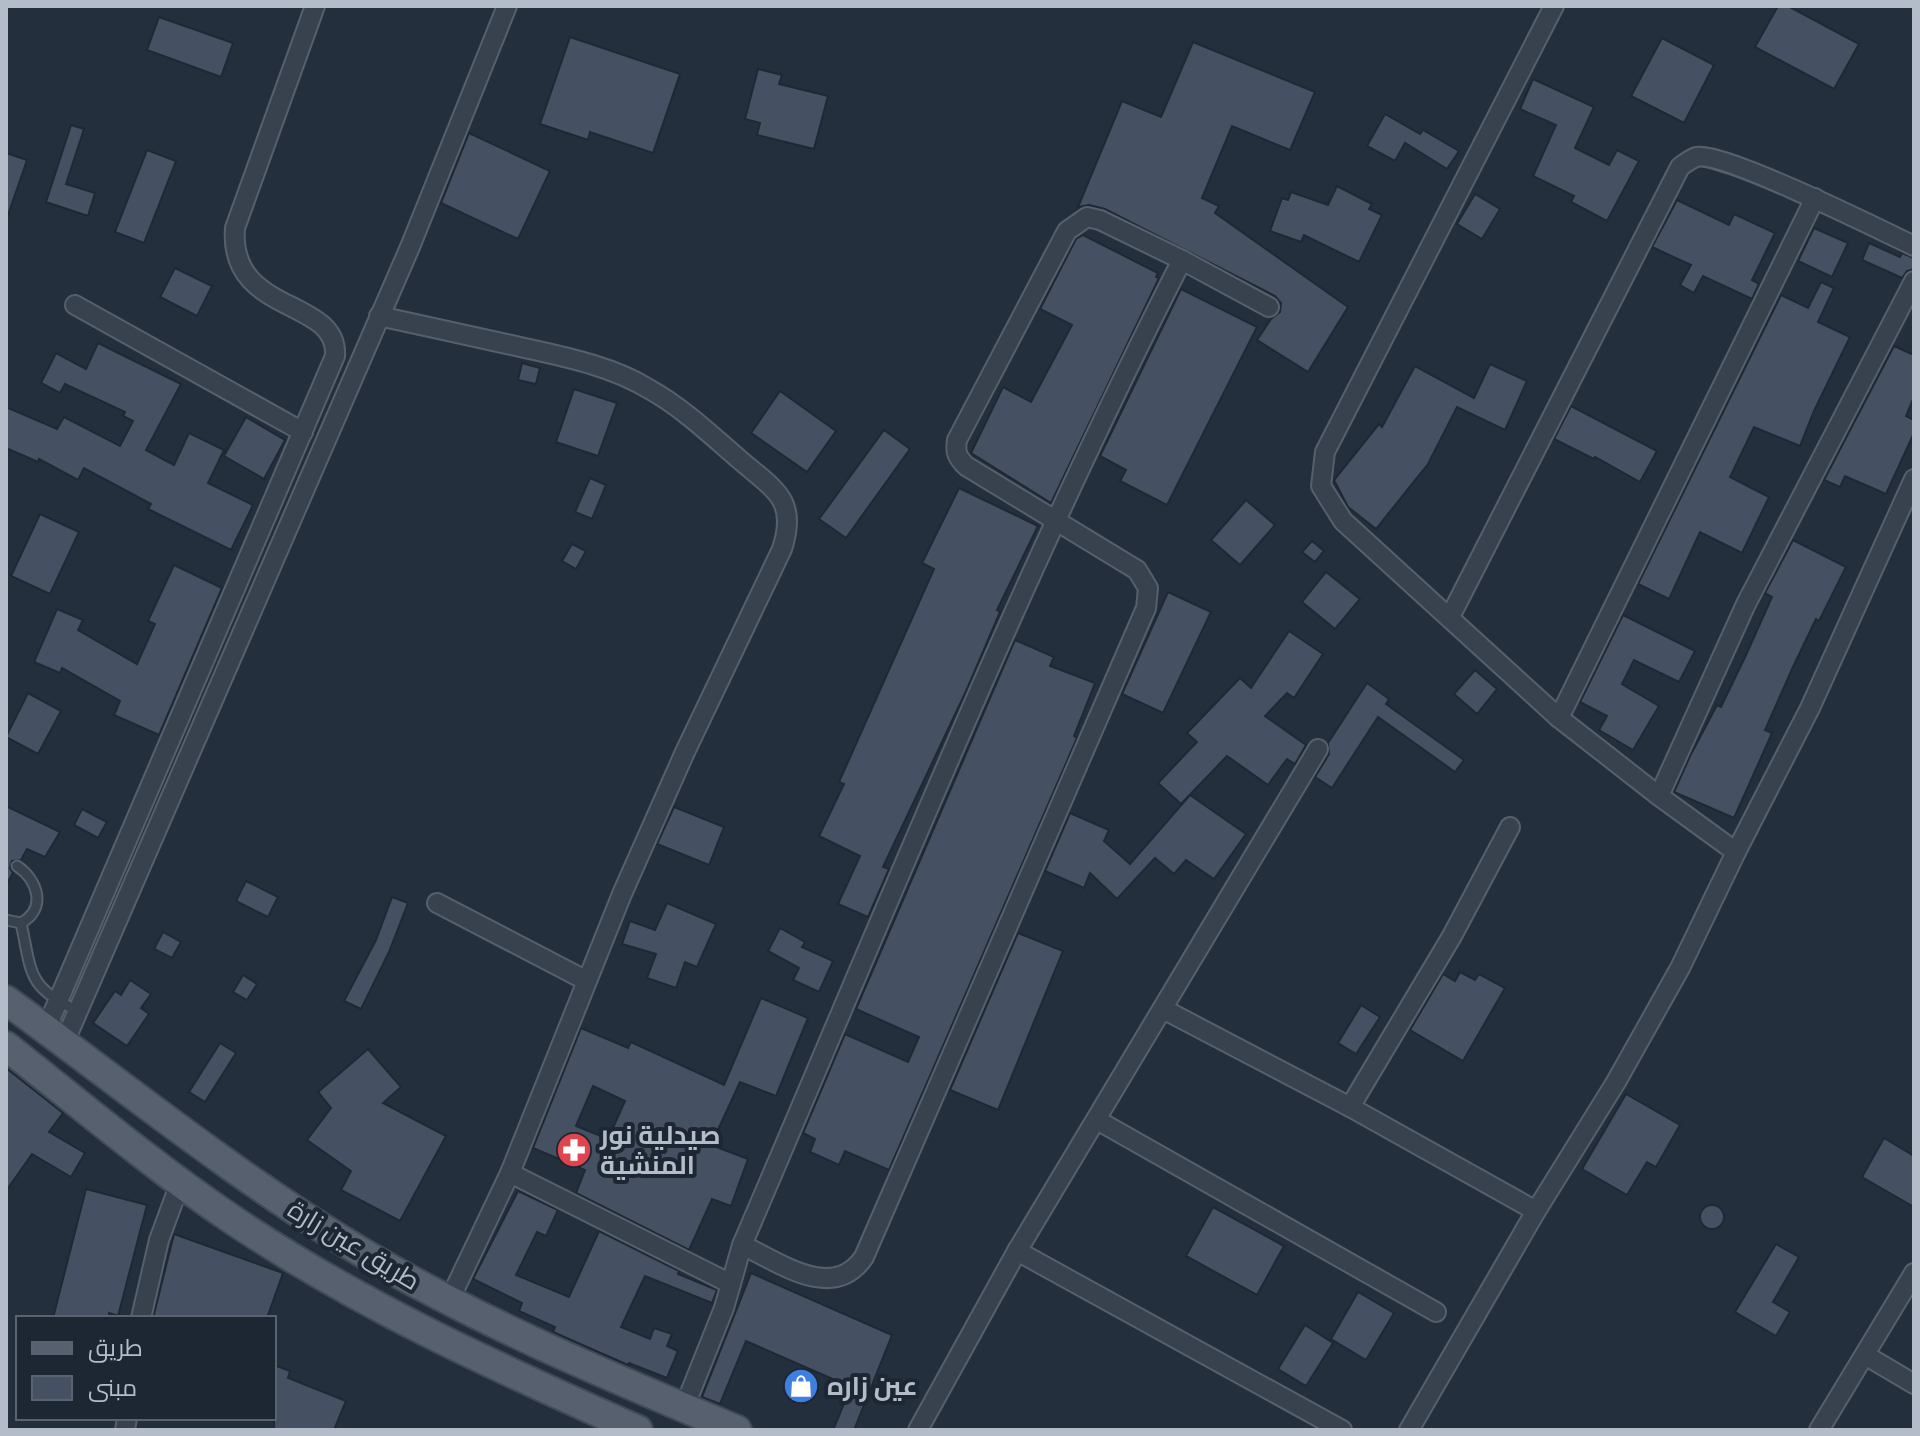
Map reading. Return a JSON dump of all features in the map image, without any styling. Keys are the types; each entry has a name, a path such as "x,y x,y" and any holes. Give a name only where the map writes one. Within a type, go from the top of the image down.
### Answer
{"main road":[{"name":"طريق عين زارة","path":"6,1000 194,1142 363,1253 449,1301 548,1350 737,1430"},
{"name":"طريق عين زارة","path":"6,1046 180,1183 296,1260 390,1315 596,1421 638,1430"}],"street":[{"path":"55,1036 58,1002 335,356 334,338 323,325 252,283 236,258 234,243 235,228 315,6"},
{"path":"55,1036 78,1011 410,247 507,6"},
{"path":"1554,6 1325,452 1321,486 1343,521 1559,718 1736,852"},
{"path":"1450,617 1680,167 1697,156 1716,159 1815,198 1914,246"},
{"path":"1559,718 1815,198"},
{"path":"742,1245 819,1279 837,1279 859,1265 1146,608 1149,595 1146,581 1137,570 966,466 955,450 957,440 1067,231 1087,217 1100,220 1269,307"},
{"path":"684,1408 724,1308 742,1245 1054,522 1182,260"},
{"path":"1659,796 1746,604 1914,281"},
{"path":"75,305 303,432"},
{"path":"379,316 543,352 607,370 647,387 722,444 776,492 788,510 789,528 782,549 685,752 585,980 510,1173 449,1301"},
{"path":"1409,1430 1673,981 1810,708 1914,479"},
{"path":"918,1430 1017,1251 1318,749"},
{"path":"1350,1107 1452,936 1510,827"},
{"path":"437,903 585,980"},
{"path":"1163,1009 1350,1107 1536,1211"},
{"path":"1097,1120 1436,1312"},
{"path":"510,1173 731,1284"},
{"path":"141,1316 159,1240 180,1183"},
{"path":"1017,1251 1342,1430"},
{"path":"1819,1430 1914,1273"},
{"path":"1865,1355 1914,1384"}],"lane":[{"path":"17,866 31,878 37,897 33,913 21,923"},
{"path":"6,920 21,923"},
{"path":"21,923 36,981 47,995 78,1011"}],"building":[{"path":"1778,6 1788,6 1859,44 1834,89 1755,47"},
{"path":"159,17 233,43 221,77 147,50"},
{"path":"570,37 680,74 653,153 590,132 588,140 540,124"},
{"path":"1662,38 1714,65 1684,123 1631,96"},
{"path":"1193,42 1315,92 1290,150 1232,126 1202,198 1219,206 1215,213 1348,307 1308,372 1257,340 1271,319 1280,312 1281,303 1275,296 1105,209 1089,205 1078,207 1122,101 1161,117"},
{"path":"758,69 782,75 779,84 828,96 814,149 757,135 760,123 745,119"},
{"path":"1533,79 1594,107 1575,148 1609,165 1617,150 1639,161 1607,221 1571,202 1574,196 1533,176 1556,125 1520,109"},
{"path":"1385,114 1420,134 1423,130 1459,151 1447,169 1405,143 1395,161 1367,146"},
{"path":"71,125 84,129 66,184 95,193 88,216 46,202"},
{"path":"469,133 550,171 518,239 441,203"},
{"path":"147,150 176,161 144,243 115,232"},
{"path":"6,153 27,160 8,215 6,214"},
{"path":"1337,186 1372,204 1369,209 1382,215 1359,262 1304,235 1301,242 1270,231 1282,198 1288,200 1291,192 1328,205"},
{"path":"1475,194 1500,209 1482,239 1457,224"},
{"path":"1677,200 1729,225 1734,214 1775,233 1752,280 1759,284 1752,299 1703,276 1694,293 1680,285 1691,265 1652,247"},
{"path":"1814,228 1848,243 1832,277 1798,261"},
{"path":"1083,235 1158,273 1156,277 1159,278 1051,503 971,453 1003,387 1031,402 1072,325 1040,309 1076,239"},
{"path":"1869,243 1900,257 1902,253 1914,258 1914,269 1907,271 1902,278 1862,260"},
{"path":"175,268 212,286 197,316 160,297"},
{"path":"1821,282 1834,288 1818,322 1850,337 1800,446 1754,427 1730,477 1769,497 1742,553 1700,532 1669,599 1638,584 1781,295 1808,308"},
{"path":"1181,289 1257,327 1167,505 1120,481 1126,470 1100,456"},
{"path":"98,343 181,384 146,450 174,465 189,433 224,450 208,483 253,505 231,550 148,509 151,504 84,468 78,480 39,459 38,462 6,448 6,407 57,429 64,417 120,446 133,421 123,416 125,412 65,384 60,393 41,383 56,353 86,369"},
{"path":"1894,346 1914,355 1914,397 1906,416 1914,420 1914,433 1886,494 1845,476 1840,487 1824,480"},
{"path":"522,363 540,368 536,384 518,380"},
{"path":"1490,364 1527,381 1505,430 1457,407 1428,464 1376,529 1348,507 1334,480 1379,424 1382,427 1415,366 1474,398"},
{"path":"574,389 617,403 598,456 556,442"},
{"path":"780,391 836,431 807,472 751,433"},
{"path":"1571,406 1657,451 1640,482 1554,439"},
{"path":"246,417 285,440 264,479 224,456"},
{"path":"884,430 910,449 846,538 819,519"},
{"path":"590,478 606,485 592,519 575,512"},
{"path":"959,488 1038,526 997,610 1000,612 967,689 883,867 889,869 868,917 838,904 860,856 819,836 844,784 839,782 934,569 922,563"},
{"path":"1246,500 1275,525 1240,565 1211,540"},
{"path":"40,514 79,532 50,594 11,576"},
{"path":"1793,540 1846,567 1793,667 1765,730 1772,733 1734,818 1674,792 1690,756 1717,705 1721,707 1746,655 1772,597 1765,593"},
{"path":"1312,541 1324,551 1315,562 1302,552"},
{"path":"572,544 586,551 576,569 562,561"},
{"path":"174,565 222,588 159,735 114,715 120,701 62,668 60,673 34,662 57,609 83,620 78,630 137,664 155,624 148,621"},
{"path":"1326,572 1360,599 1335,629 1302,602"},
{"path":"1168,592 1211,612 1163,713 1122,694"},
{"path":"1623,615 1695,651 1679,682 1634,660 1622,684 1659,706 1633,750 1599,730 1607,716 1580,702"},
{"path":"1289,631 1323,654 1294,698 1287,693 1265,716 1306,745 1295,764 1287,759 1268,785 1227,756 1181,804 1158,783 1197,742 1187,733 1240,678 1251,688"},
{"path":"1015,640 1054,657 1050,666 1095,683 1074,736 1077,738 889,1170 845,1151 839,1165 810,1152 815,1139 803,1133 845,1034 908,1062 919,1037 856,1009"},
{"path":"1475,670 1497,689 1477,714 1454,694"},
{"path":"1367,683 1389,699 1386,704 1464,760 1455,772 1378,717 1332,788 1315,777 1329,754 1328,743"},
{"path":"28,693 61,711 38,754 6,737"},
{"path":"1190,795 1246,834 1214,879 1186,860 1174,874 1155,858 1117,899 1090,873 1084,888 1045,871 1070,813 1109,830 1104,841 1130,864"},
{"path":"6,806 60,832 45,857 27,849 21,860 12,861 10,868 13,873 6,885"},
{"path":"674,807 724,827 709,865 657,844"},
{"path":"82,809 107,822 98,838 74,825"},
{"path":"246,881 278,897 268,917 236,901"},
{"path":"392,897 408,903 389,952 361,1009 344,1001 376,940"},
{"path":"667,903 716,924 697,967 685,962 676,988 647,978 656,954 622,944 630,921 655,930"},
{"path":"780,928 805,942 802,947 833,961 819,992 793,980 799,968 768,951"},
{"path":"163,932 181,942 172,958 154,949"},
{"path":"1018,933 1063,951 998,1110 950,1090"},
{"path":"1460,972 1475,980 1479,974 1505,988 1463,1061 1410,1030 1443,974 1455,981"},
{"path":"243,975 257,984 247,1000 233,992"},
{"path":"130,980 151,994 141,1008 149,1014 127,1046 93,1023 115,991 121,995"},
{"path":"761,998 808,1018 776,1096 740,1082 711,1145 748,1159 731,1206 712,1199 689,1250 576,1193 585,1170 533,1148 581,1028 628,1048 631,1042 724,1085","holes":["593,1086 625,1101 608,1139 576,1126"]},
{"path":"1361,1005 1380,1017 1356,1054 1338,1043"},
{"path":"220,1043 236,1053 205,1102 189,1092"},
{"path":"368,1049 401,1087 383,1103 446,1136 400,1221 341,1190 351,1171 307,1140 331,1108 318,1092"},
{"path":"6,1068 63,1113 49,1132 85,1153 71,1177 32,1154 6,1191"},
{"path":"1626,1094 1680,1125 1656,1167 1647,1162 1627,1195 1582,1169"},
{"path":"1884,1138 1914,1156 1914,1207 1862,1177"},
{"path":"86,1189 147,1205 118,1316 109,1313 109,1316 54,1316"},
{"path":"518,1191 558,1210 546,1236 537,1232 516,1275 569,1297 599,1231 679,1271 678,1274 717,1290 712,1303 645,1276 621,1327 650,1339 654,1328 672,1334 667,1346 678,1351 667,1378 628,1365 553,1332 555,1327 519,1311 522,1303 473,1279"},
{"path":"1712,1205 1721,1208 1724,1217 1721,1226 1712,1229 1703,1226 1700,1217 1703,1208"},
{"path":"1213,1207 1284,1246 1257,1295 1186,1256"},
{"path":"174,1234 283,1273 268,1316 154,1316"},
{"path":"1776,1244 1799,1257 1773,1302 1790,1312 1776,1336 1735,1312"},
{"path":"751,1273 892,1335 854,1430 833,1430 851,1387 746,1341 720,1404 702,1397"},
{"path":"1358,1292 1394,1313 1366,1360 1331,1339"},
{"path":"1305,1325 1333,1343 1306,1386 1278,1369"},
{"path":"276,1366 290,1371 288,1378 346,1401 334,1430 274,1430"}],"place":[{"name":"صيدلية نور المنشية","path":"574,1150"},
{"name":"عين زاره","path":"801,1386"}]}
